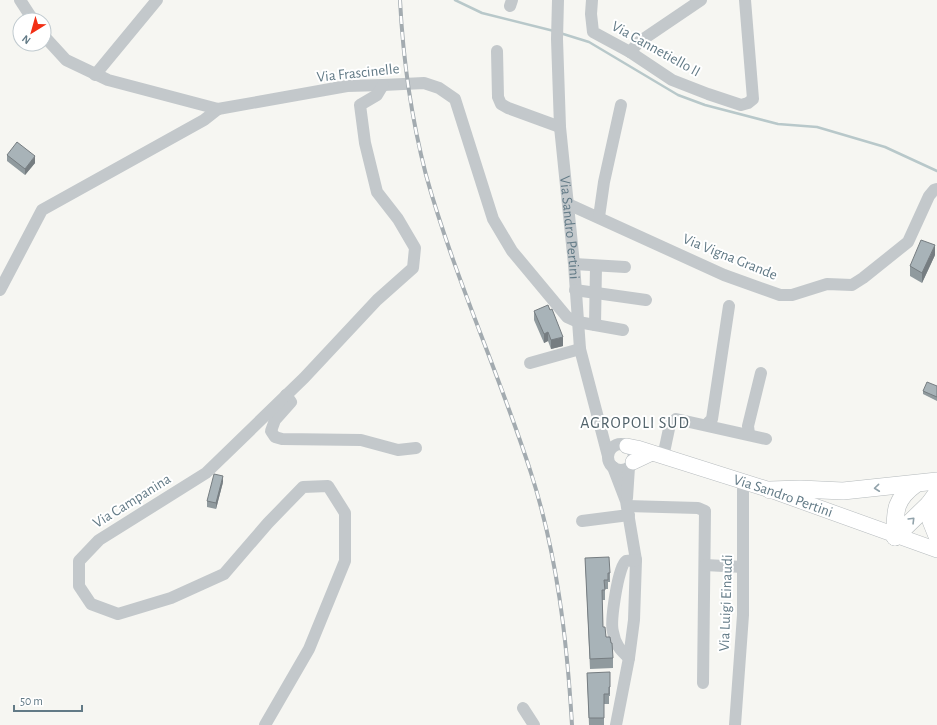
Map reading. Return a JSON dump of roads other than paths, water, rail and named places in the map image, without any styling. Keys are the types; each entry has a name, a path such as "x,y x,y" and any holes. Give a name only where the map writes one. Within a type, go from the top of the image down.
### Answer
{"highway":[{"path":"770,490 800,489 843,491 937,481"},
{"path":"896,537 896,508 904,493 916,484"},
{"path":"896,537 933,498"},
{"path":"933,498 931,521 937,536"}],"main road":[{"name":"Via Sandro Pertini","path":"624,445 770,490 896,537 937,550"},
{"path":"631,464 658,455"}],"street":[{"path":"20,0 28,12"},
{"path":"95,75 157,0"},
{"name":"Via Sandro Pertini","path":"558,0 557,39 560,127 574,264 580,350 610,462 628,508"},
{"name":"Via Cannetiello II","path":"592,0 591,14 593,32 630,52 672,80 741,105 748,103 753,99 745,0"},
{"path":"630,52 639,42 701,0"},
{"name":"Via Frascinelle","path":"52,45 66,60 95,75 218,110 347,86 424,83 440,88 455,99 493,219 512,251 567,317 578,319"},
{"path":"497,51 498,97 501,104 560,127"},
{"name":"Via Campanina","path":"265,725 309,649 345,561 345,513 328,486 303,487 268,523 224,574 163,601 118,614 91,604 79,586 79,561 99,540 206,473 286,395 377,300 413,268 415,248 398,218 377,192 365,143 360,105 377,95 383,85"},
{"path":"599,217 604,182 621,105"},
{"path":"0,290 42,210 204,120 218,110"},
{"name":"Via Vigna Grande","path":"568,204 724,275 780,295 792,295 827,284 852,285 863,278 908,242 929,196 934,190 937,189"},
{"path":"574,264 625,267"},
{"path":"595,325 597,292 596,266"},
{"path":"560,308 572,306 575,295 597,292 646,300"},
{"path":"706,425 712,419 729,306"},
{"name":"Via Frascinelle","path":"560,308 580,350"},
{"path":"578,319 595,325 623,330"},
{"path":"530,363 580,350"},
{"path":"749,434 748,426 761,373"},
{"path":"286,395 290,402 275,420 271,431 275,437 282,439 361,440 398,450 416,448"},
{"path":"658,455 670,424 676,419 766,439"},
{"name":"Via Sandro Pertini","path":"601,426 624,445"},
{"path":"616,725 628,658 634,611 636,560 628,508 632,451 624,445 611,449 610,462 623,470 631,464"},
{"name":"Via Luigi Einaudi","path":"735,725 743,615 743,481"},
{"path":"582,521 628,508 698,508 705,511 703,683"},
{"path":"628,658 618,648 612,631 616,586 623,563 626,561 636,560"},
{"path":"705,565 743,567"},
{"path":"614,609 634,611"},
{"path":"523,708 534,725"}],"waterway":[{"path":"455,0 482,13 554,31"},
{"path":"560,33 589,42 678,95 705,105 778,124 817,127 885,147 937,171"}],"railway":[{"path":"400,0 408,88 426,175 437,213 463,287 505,398 531,473 548,535 564,629 572,725"}],"district":[{"name":"AGROPOLI SUD","path":"635,423"}]}
